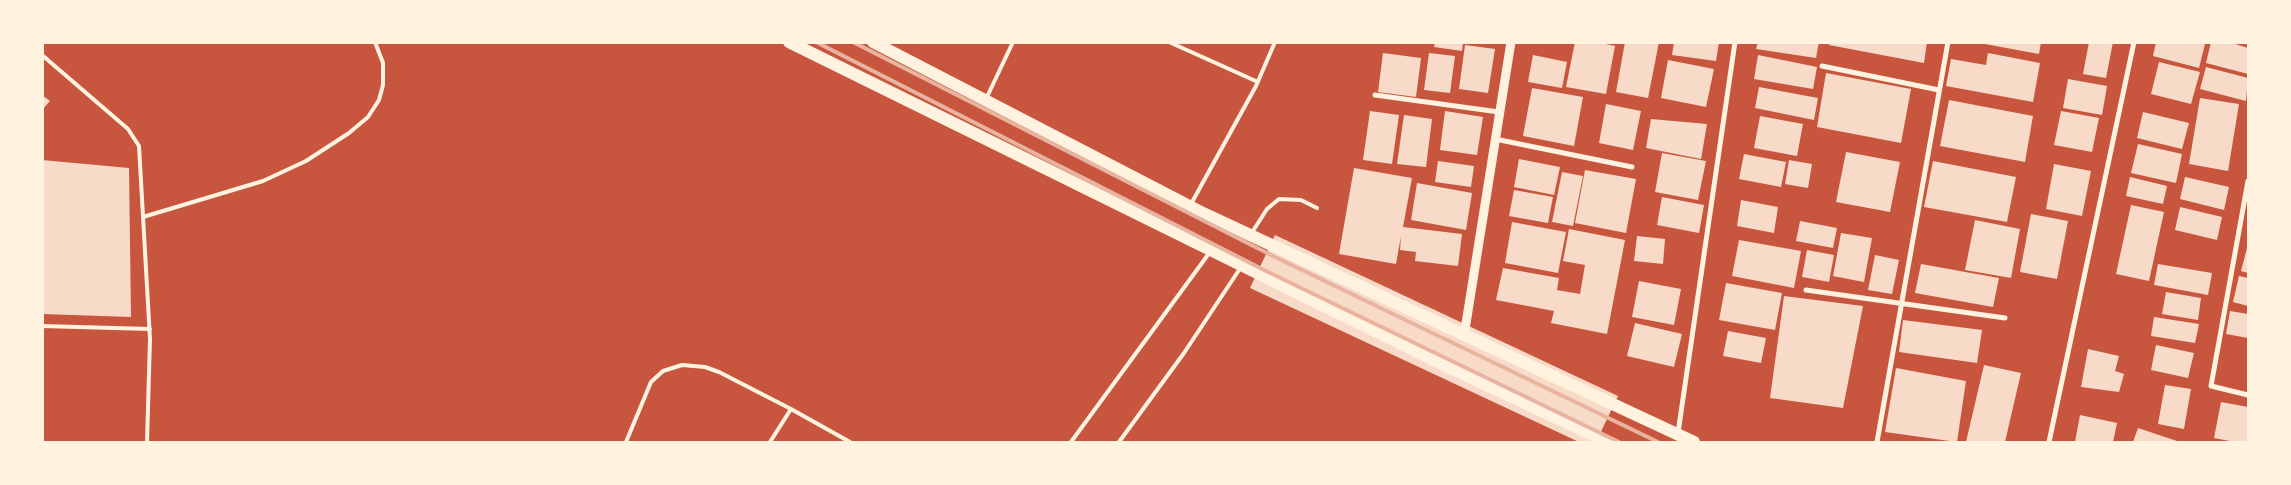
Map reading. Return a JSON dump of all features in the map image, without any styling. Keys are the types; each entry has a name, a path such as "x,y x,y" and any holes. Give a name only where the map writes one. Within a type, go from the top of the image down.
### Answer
{"main road":[{"path":"789,42 1242,265 1608,442"},
{"path":"873,42 1250,235 1694,442"}],"street":[{"path":"1464,336 1510,42"},
{"path":"1678,435 1735,42"},
{"path":"1877,442 1948,42"},
{"path":"2050,442 2134,42"},
{"path":"1822,66 1939,90"},
{"path":"1375,95 1498,112"},
{"path":"1494,139 1632,167"},
{"path":"2248,181 2211,386 2248,395"},
{"path":"1806,290 2005,318"}],"lane":[{"path":"143,217 263,181 306,161 349,133 368,118 379,100 383,85 383,63 375,42"},
{"path":"985,100 1013,42"},
{"path":"1169,42 1258,82"},
{"path":"1190,205 1258,82 1275,42"},
{"path":"42,55 128,128 135,137 140,155 150,329 147,442"},
{"path":"1250,235 1267,209 1279,199 1301,200 1317,208"},
{"path":"1072,442 1212,250"},
{"path":"1119,442 1184,353 1242,265"},
{"path":"42,326 150,329"},
{"path":"626,442 651,382 663,370 682,365 704,367 719,372 850,442"},
{"path":"770,442 791,409"}],"building":[{"path":"1435,42 1463,42 1462,51 1434,47"},
{"path":"1575,42 1596,42 1615,46 1606,94 1566,87"},
{"path":"1625,42 1659,42 1648,98 1616,92"},
{"path":"1674,42 1719,42 1716,61 1672,55"},
{"path":"1758,42 1819,42 1816,58 1756,49"},
{"path":"1830,42 1927,42 1924,63 1829,45"},
{"path":"1974,42 2041,42 2039,54"},
{"path":"2089,42 2113,42 2106,78 2083,74"},
{"path":"2156,42 2205,44 2199,68 2153,56"},
{"path":"2211,42 2229,42 2248,48 2248,74 2206,63"},
{"path":"1465,45 1495,49 1488,93 1459,89"},
{"path":"1383,53 1421,58 1416,97 1378,92"},
{"path":"1429,53 1455,56 1450,93 1424,90"},
{"path":"1988,53 2040,63 2033,102 1946,86 1951,59 1986,65"},
{"path":"1533,55 1567,62 1562,88 1528,82"},
{"path":"1758,55 1817,67 1813,89 1754,79"},
{"path":"1668,60 1714,69 1706,107 1661,98"},
{"path":"2159,62 2200,72 2191,104 2151,94"},
{"path":"2206,67 2248,78 2246,101 2200,89"},
{"path":"1826,73 1911,89 1901,143 1817,127"},
{"path":"2068,79 2107,86 2102,115 2063,108"},
{"path":"1759,87 1818,98 1814,120 1755,108"},
{"path":"1532,88 1583,97 1574,146 1523,136"},
{"path":"42,95 50,101 42,110"},
{"path":"2200,98 2239,104 2228,171 2189,164"},
{"path":"1949,100 2033,116 2025,162 1940,146"},
{"path":"1606,104 1641,111 1633,150 1599,143"},
{"path":"1370,111 1399,115 1392,164 1363,160"},
{"path":"1445,111 1483,117 1477,155 1440,150"},
{"path":"2061,111 2099,118 2092,152 2054,145"},
{"path":"2143,112 2189,123 2182,149 2137,138"},
{"path":"1404,115 1432,119 1426,167 1397,164"},
{"path":"1760,116 1803,124 1797,156 1754,148"},
{"path":"1651,119 1707,124 1701,159 1646,148"},
{"path":"2138,144 2182,154 2176,183 2131,173"},
{"path":"1846,152 1900,162 1890,212 1836,202"},
{"path":"1662,153 1706,161 1698,200 1655,192"},
{"path":"1744,154 1786,162 1781,187 1739,179"},
{"path":"1519,159 1560,167 1554,195 1514,187"},
{"path":"42,160 129,168 131,317 42,314"},
{"path":"1789,160 1812,164 1808,188 1785,184"},
{"path":"1438,161 1474,166 1471,187 1435,182"},
{"path":"1933,161 2016,177 2007,222 1924,207"},
{"path":"2054,164 2091,171 2082,216 2046,209"},
{"path":"1354,168 1412,178 1403,227 1462,234 1458,266 1415,261 1416,252 1400,250 1401,236 1396,264 1339,254"},
{"path":"1585,170 1636,179 1626,233 1575,223"},
{"path":"1562,172 1583,176 1573,226 1552,222"},
{"path":"2130,177 2167,186 2163,204 2126,196"},
{"path":"2185,177 2229,187 2224,210 2180,199"},
{"path":"1417,183 1472,193 1466,230 1411,220"},
{"path":"1514,190 1553,197 1548,223 1509,216"},
{"path":"1662,197 1704,205 1699,233 1657,225"},
{"path":"1741,200 1778,207 1774,233 1737,226"},
{"path":"2131,205 2164,212 2149,281 2116,274"},
{"path":"2180,207 2222,217 2217,240 2175,230"},
{"path":"2031,214 2068,221 2057,279 2020,272"},
{"path":"1975,220 2020,229 2011,278 1965,270"},
{"path":"1800,221 1837,228 1833,248 1796,241"},
{"path":"1512,222 1566,232 1558,273 1505,263"},
{"path":"1569,229 1625,240 1607,334 1551,323 1554,311 1496,300 1503,268 1559,278 1557,290 1580,294 1585,265 1563,261"},
{"path":"1841,233 1872,238 1864,282 1833,276"},
{"path":"1275,235 1618,396 1596,442 1579,442 1250,288"},
{"path":"1637,236 1665,239 1663,264 1634,261"},
{"path":"1739,240 1801,251 1794,288 1732,276"},
{"path":"2248,248 2248,273 2241,271"},
{"path":"1807,250 1834,255 1829,282 1802,277"},
{"path":"1875,255 1899,260 1892,294 1868,290"},
{"path":"1921,264 1999,278 1993,307 1915,293"},
{"path":"2158,264 2212,273 2208,295 2154,285"},
{"path":"2239,276 2248,278 2248,306 2233,302"},
{"path":"1639,281 1681,289 1674,325 1632,317"},
{"path":"1726,283 1782,293 1775,330 1719,320"},
{"path":"2166,292 2201,298 2198,320 2162,314"},
{"path":"1784,296 1863,306 1843,408 1770,398"},
{"path":"2230,311 2248,314 2248,338 2226,334"},
{"path":"2154,317 2199,324 2195,343 2151,336"},
{"path":"1903,320 1982,330 1977,363 1899,352"},
{"path":"1635,323 1682,334 1674,367 1627,356"},
{"path":"1728,331 1766,338 1761,363 1723,356"},
{"path":"2156,345 2194,353 2188,378 2151,370"},
{"path":"2088,349 2119,356 2115,371 2124,374 2119,392 2081,387"},
{"path":"1984,365 2021,373 2005,442 1966,442"},
{"path":"1896,368 1966,381 1957,442 1885,432"},
{"path":"2165,385 2191,389 2184,429 2158,424"},
{"path":"2221,402 2248,407 2248,442 2235,442 2214,438"},
{"path":"2080,415 2117,423 2113,442 2075,442"},
{"path":"2138,428 2180,442 2133,442"}],"railway":[{"path":"816,42 1266,271 1619,442"},
{"path":"853,42 1273,256 1658,442"}]}
